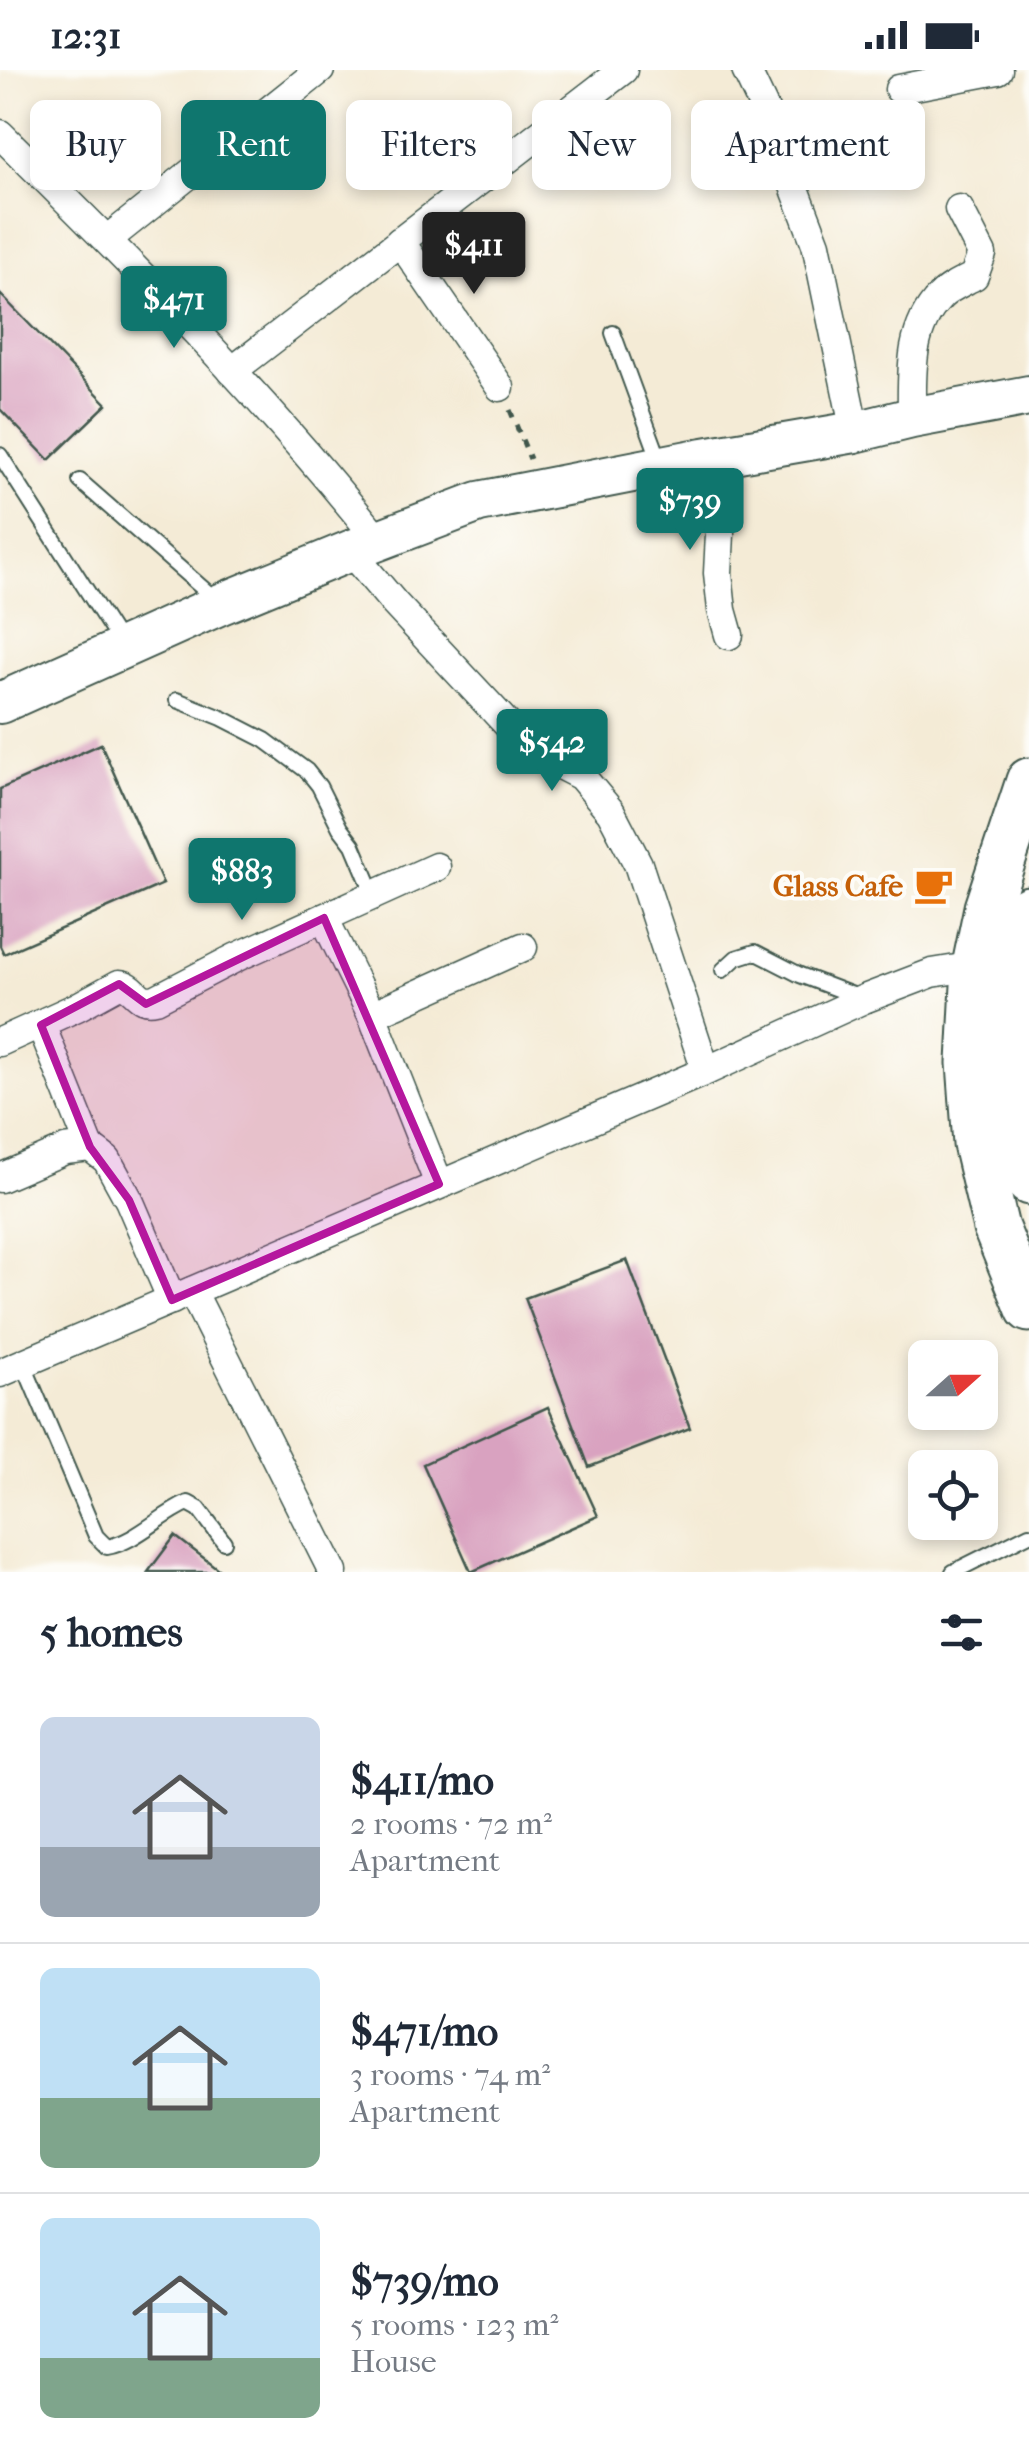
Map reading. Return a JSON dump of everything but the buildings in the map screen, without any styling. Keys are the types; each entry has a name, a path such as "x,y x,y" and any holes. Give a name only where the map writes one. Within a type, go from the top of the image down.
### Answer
{"main road":[{"path":"1029,781 986,908 975,966 970,1063 976,1144 996,1228 1029,1309"},
{"path":"1029,909 1013,989 1010,1055 1016,1134 1029,1182"}],"street":[{"path":"108,240 320,70"},
{"path":"232,371 623,70"},
{"path":"746,70 816,244 856,432"},
{"path":"898,88 998,70"},
{"path":"0,134 108,240 332,482 395,604 520,738 542,756 580,776 611,812 638,864 706,1071"},
{"path":"912,418 912,353 924,321 941,295 974,276 982,254 959,208"},
{"path":"400,241 500,386"},
{"path":"0,703 221,604 479,502 1029,396"},
{"path":"704,458 720,534 718,573 729,635"},
{"path":"0,1042 118,984 130,987 147,1001 156,999 436,867"},
{"path":"324,918 372,1014 439,1184"},
{"path":"372,1014 523,947"},
{"path":"12,1368 706,1071 864,999 932,973 975,966"},
{"path":"40,1025 90,1146 107,1160 334,1572"},
{"path":"0,1178 66,1150 90,1146"}],"lane":[{"path":"613,333 662,467"},
{"path":"0,455 123,648"},
{"path":"80,481 221,604"},
{"path":"177,700 264,740 307,771 353,845 374,895"},
{"path":"723,970 736,958 755,952 800,975 864,999"},
{"path":"12,1368 96,1536 107,1548 119,1545 188,1503 199,1508 224,1542"},
{"path":"953,1572 1029,1534"}],"path":[{"path":"500,386 543,490"}],"highlighted area":[{"path":"324,918 439,1184 172,1300 129,1200 90,1147 41,1025 119,984 146,1004"}],"place":[{"name":"Glass Cafe","path":"933,886"}]}
